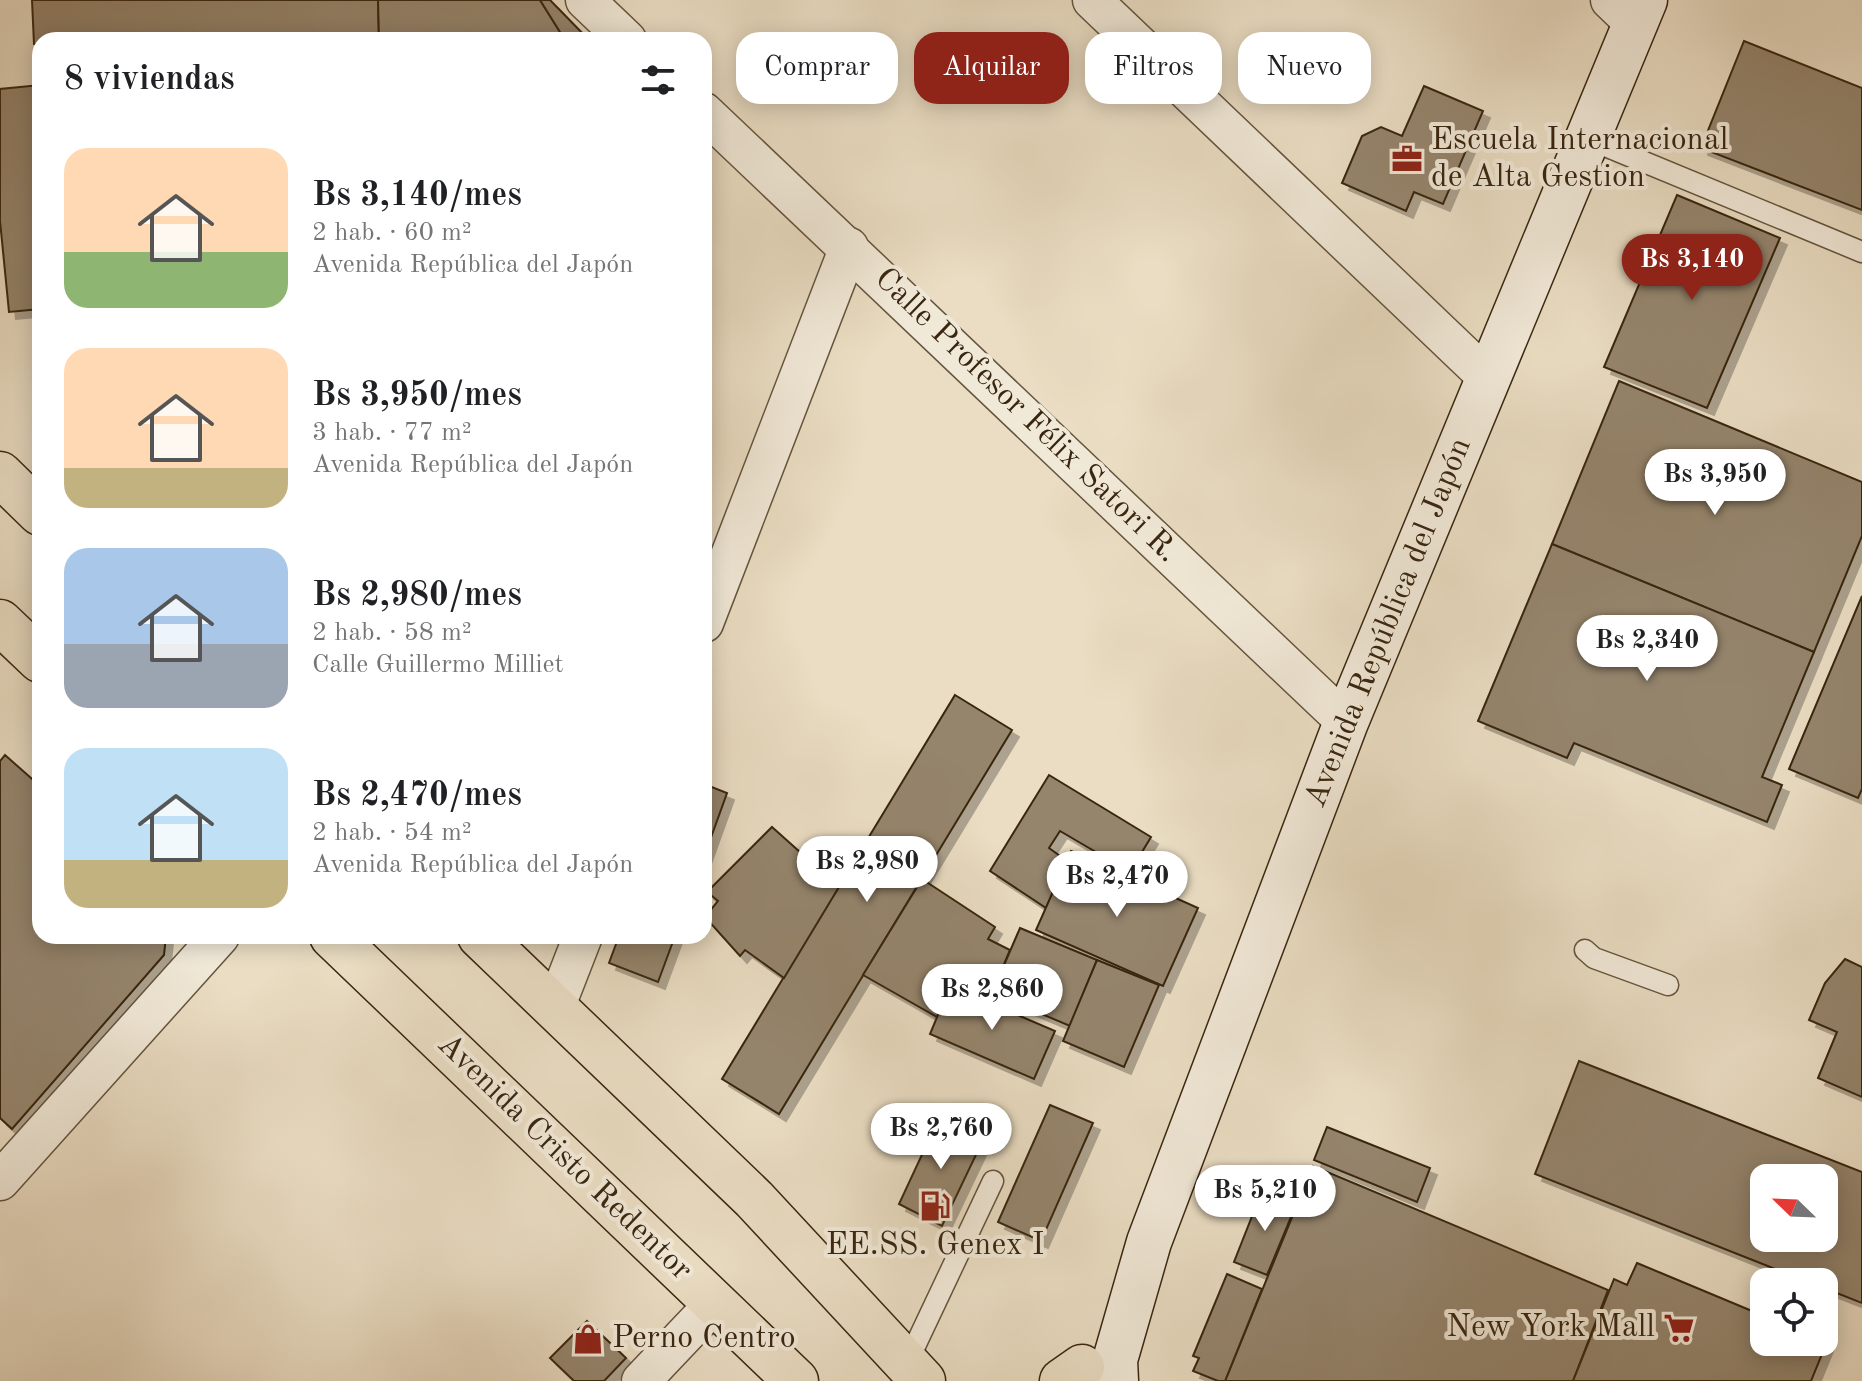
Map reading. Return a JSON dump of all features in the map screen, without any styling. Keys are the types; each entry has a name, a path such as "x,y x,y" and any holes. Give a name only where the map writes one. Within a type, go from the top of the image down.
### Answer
{"main road":[{"path":"0,474 32,505"},
{"path":"0,622 32,652"},
{"name":"Avenida Cristo Redentor","path":"340,944 796,1381"},
{"path":"488,944 754,1199 920,1377"}],"street":[{"path":"585,0 619,32"},
{"path":"1092,0 1489,379"},
{"name":"Avenida República del Japón","path":"1084,1378 1147,1252 1346,722 1586,138 1630,8"},
{"name":"Calle Profesor Félix Satori R.","path":"712,119 1346,722"},
{"path":"712,602 849,247"},
{"path":"0,1181 213,944"},
{"path":"555,1008 580,944"},
{"path":"641,1381 715,1303"}],"lane":[{"path":"1586,138 1862,252"},
{"path":"1585,950 1594,958 1668,985"},
{"path":"920,1377 993,1181"}],"building":[{"path":"32,0 378,0 379,32 33,32"},
{"path":"378,0 540,0 560,32 379,32"},
{"path":"540,0 550,0 581,32 560,32"},
{"path":"1744,41 1862,88 1862,210 1701,148"},
{"path":"32,86 32,310 9,312 0,221 0,89"},
{"name":"Escuela Internacional de Alta Gestion","path":"1424,86 1483,111 1443,204 1414,192 1406,211 1342,183 1362,136 1381,127 1402,136"},
{"path":"1677,195 1780,238 1707,408 1604,367"},
{"path":"1619,381 1862,482 1862,536 1814,652 1552,544"},
{"path":"1552,544 1814,652 1762,777 1782,785 1767,822 1574,743 1567,758 1478,721"},
{"path":"1862,596 1862,789 1858,798 1789,769"},
{"path":"955,695 1012,730 779,1114 722,1079"},
{"path":"5,755 32,779 32,944 165,944 164,955 12,1129 0,1118 0,761"},
{"path":"1049,775 1151,837 1130,872 1060,831 1049,848 1067,861 1046,908 990,871"},
{"path":"712,787 727,793 712,835"},
{"path":"772,827 839,887 784,978 745,950 740,956 712,925 712,908 718,901 712,896 712,887"},
{"path":"1071,851 1198,908 1163,986 1036,930"},
{"path":"922,879 995,927 988,939 1010,950 995,986 985,981 978,998 950,986 937,1017 863,975"},
{"path":"1020,928 1097,960 1070,1026 992,993"},
{"path":"616,944 672,944 658,982 609,963"},
{"path":"1845,959 1862,967 1862,1097 1818,1078 1837,1032 1809,1020 1825,983"},
{"path":"1097,960 1159,985 1124,1067 1063,1041"},
{"path":"950,986 1055,1031 1034,1079 930,1034"},
{"path":"1579,1061 1862,1172 1862,1303 1838,1294 1838,1268 1773,1268 1535,1174"},
{"path":"1050,1105 1093,1123 1041,1241 998,1222"},
{"path":"939,1118 984,1138 942,1226 899,1204"},
{"path":"1327,1127 1430,1168 1417,1202 1314,1160"},
{"path":"1313,1166 1608,1290 1573,1381 1225,1381"},
{"path":"1262,1191 1296,1205 1267,1275 1234,1262"},
{"name":"New York Mall","path":"1637,1263 1750,1310 1750,1356 1821,1356 1811,1381 1573,1381 1614,1279 1627,1285"},
{"path":"1227,1274 1262,1289 1225,1381 1218,1381 1193,1371 1199,1358 1193,1356"},
{"name":"Perno Centro","path":"587,1321 626,1358 604,1381 574,1381 550,1358"}],"place":[{"name":"Escuela Internacional de Alta Gestion","path":"1407,159"},
{"name":"EE.SS. Genex I","path":"935,1206"},
{"name":"New York Mall","path":"1679,1328"},
{"name":"Perno Centro","path":"588,1339"}]}
